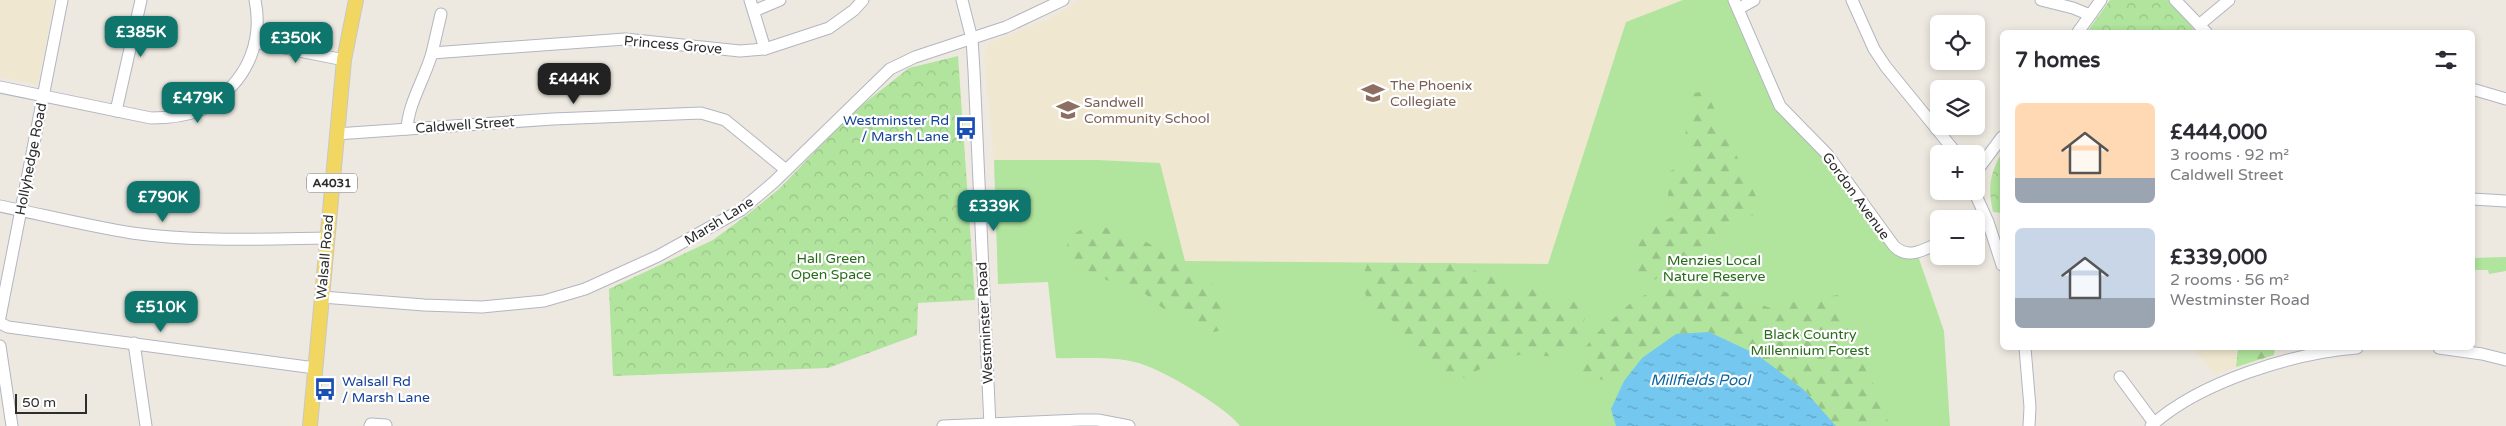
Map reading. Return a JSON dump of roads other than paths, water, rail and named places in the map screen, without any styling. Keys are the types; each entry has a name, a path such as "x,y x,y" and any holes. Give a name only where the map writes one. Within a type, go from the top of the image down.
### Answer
{"main road":[{"name":"Walsall Road","path":"310,426 336,134 344,60 356,0"}],"street":[{"name":"Hollyhedge Road","path":"0,317 62,0"},
{"path":"116,111 141,0"},
{"path":"0,87 151,118 169,118 202,110 226,92 246,69 254,42 258,15 255,0"},
{"path":"750,0 765,49"},
{"path":"754,11 780,0"},
{"name":"Princess Grove","path":"432,53 625,39 740,51 765,49 829,28 854,10 863,0"},
{"name":"Westminster Road","path":"962,0 972,39 990,425"},
{"name":"Marsh Lane","path":"322,297 424,305 482,307 521,305 563,296 612,278 701,234 741,210 786,170 890,69 916,57 1006,27 1063,0"},
{"path":"1736,4 1754,0"},
{"path":"1852,0 1874,49 1886,67 1950,145"},
{"path":"2041,0 2073,8 2090,15"},
{"path":"2079,30 2101,0"},
{"path":"2175,0 2202,29 2229,0"},
{"name":"Gordon Avenue","path":"1736,4 1780,106 1827,154 1900,253 1917,253 1930,247"},
{"path":"407,129 410,108 425,75 432,53 440,14"},
{"path":"254,42 344,60"},
{"path":"2475,90 2506,99"},
{"name":"Caldwell Street","path":"336,134 553,119 701,113 724,120 786,170"},
{"path":"1985,160 2000,140"},
{"path":"2475,199 2506,202"},
{"path":"1978,200 1988,222 2000,259"},
{"path":"0,206 132,233 171,237 245,240 327,238"},
{"path":"0,323 8,326 315,368"},
{"path":"134,342 146,426"},
{"path":"0,346 12,426"},
{"path":"2025,350 2029,426"},
{"path":"2120,377 2153,425 2198,394 2249,373 2296,357 2327,350"},
{"path":"2453,350 2506,360"},
{"path":"943,426 1098,420 1129,426"},
{"path":"370,426 371,424 386,425"}],"water":[{"name":"Millfields Pool","path":"1709,332 1756,354 1803,389 1836,426 1616,426 1611,409 1624,381 1642,358 1676,334"}],"place":[{"name":"The Phoenix Collegiate","path":"1373,93"},
{"name":"Sandwell Community School","path":"1068,110"},
{"name":"Westminster Rd / Marsh Lane","path":"966,128"},
{"name":"Walsall Rd / Marsh Lane","path":"325,389"}],"park label":[{"name":"Hall Green Open Space","path":"831,266"},
{"name":"Menzies Local Nature Reserve","path":"1714,268"},
{"name":"Black Country Millennium Forest","path":"1810,342"}]}
